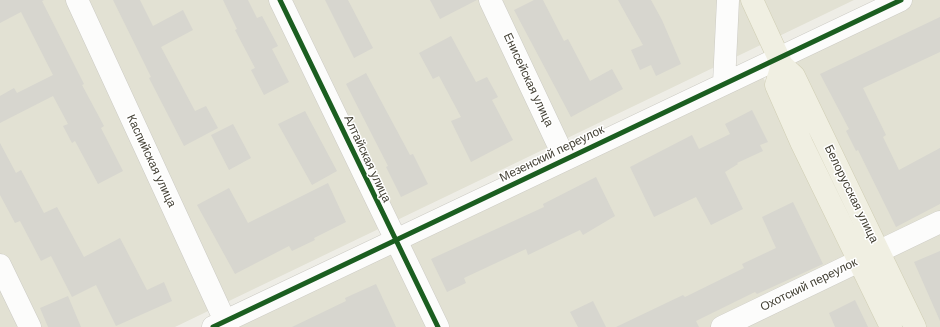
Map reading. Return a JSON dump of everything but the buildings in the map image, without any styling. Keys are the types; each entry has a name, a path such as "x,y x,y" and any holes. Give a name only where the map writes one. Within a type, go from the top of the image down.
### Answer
{"main road":[{"name":"Белорусская улица","path":"752,0 780,62 794,76 915,327"},
{"name":"Белорусская улица","path":"780,62 776,85 802,144 890,327"}],"street":[{"name":"Каспийская улица","path":"77,0 219,324"},
{"name":"Алтайская улица","path":"280,0 438,327"},
{"name":"Енисейская улица","path":"490,0 565,159"},
{"path":"724,83 728,0"},
{"name":"Мезенский переулок","path":"219,324 724,83 780,62 901,0"},
{"name":"Охотский переулок","path":"722,327 940,222"},
{"path":"0,265 30,327"}],"shaded area":[{"path":"0,0 854,0 175,327 0,327"},
{"path":"912,0 940,0 940,220 885,245 794,56"},
{"path":"762,75 851,261 719,327 444,327 403,243"},
{"path":"940,225 940,327 921,327 885,251"},
{"path":"391,247 430,327 220,327"},
{"path":"855,275 880,327 747,327"}],"cycle path":[{"path":"280,0 438,327"},
{"path":"213,327 901,0"}]}
